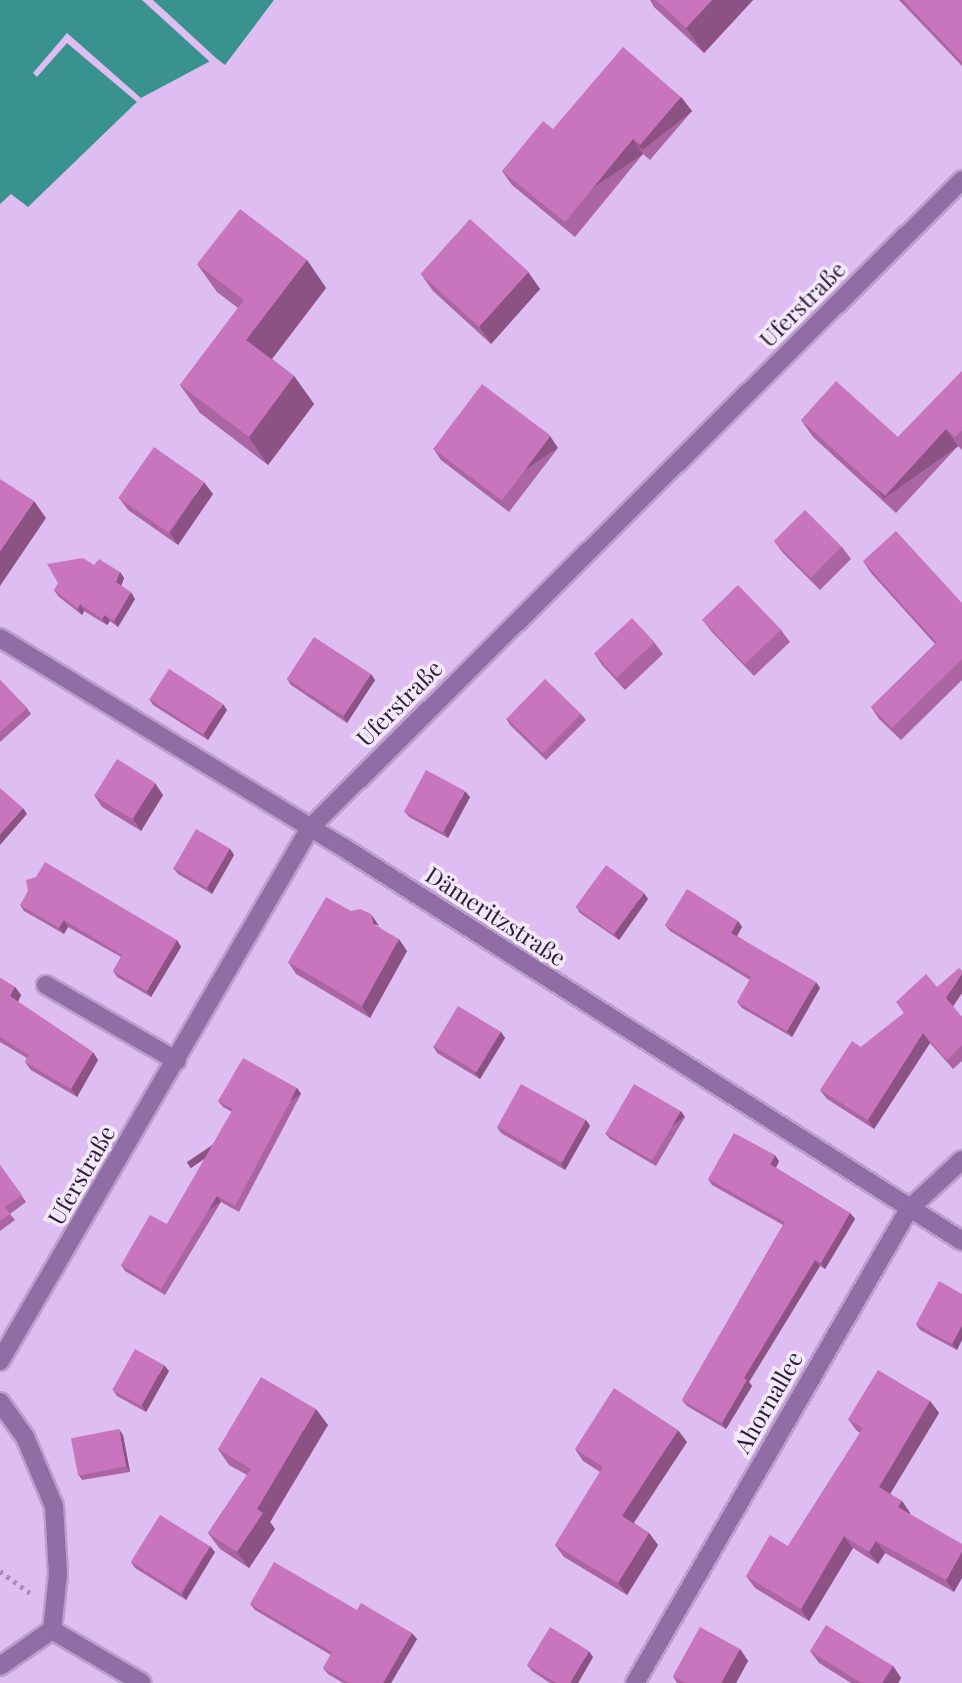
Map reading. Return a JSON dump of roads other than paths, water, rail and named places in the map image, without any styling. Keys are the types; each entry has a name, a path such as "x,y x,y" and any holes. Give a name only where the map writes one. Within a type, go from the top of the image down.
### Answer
{"street":[{"name":"Uferstraße","path":"0,1361 310,828 962,180"},
{"name":"Dämeritzstraße","path":"0,638 310,828 962,1241"},
{"path":"46,985 177,1060"},
{"name":"Ahornallee","path":"635,1683 909,1209 962,1160"},
{"path":"0,1402 25,1437 54,1506 58,1574 52,1630 0,1666"},
{"path":"52,1630 142,1683"}]}
